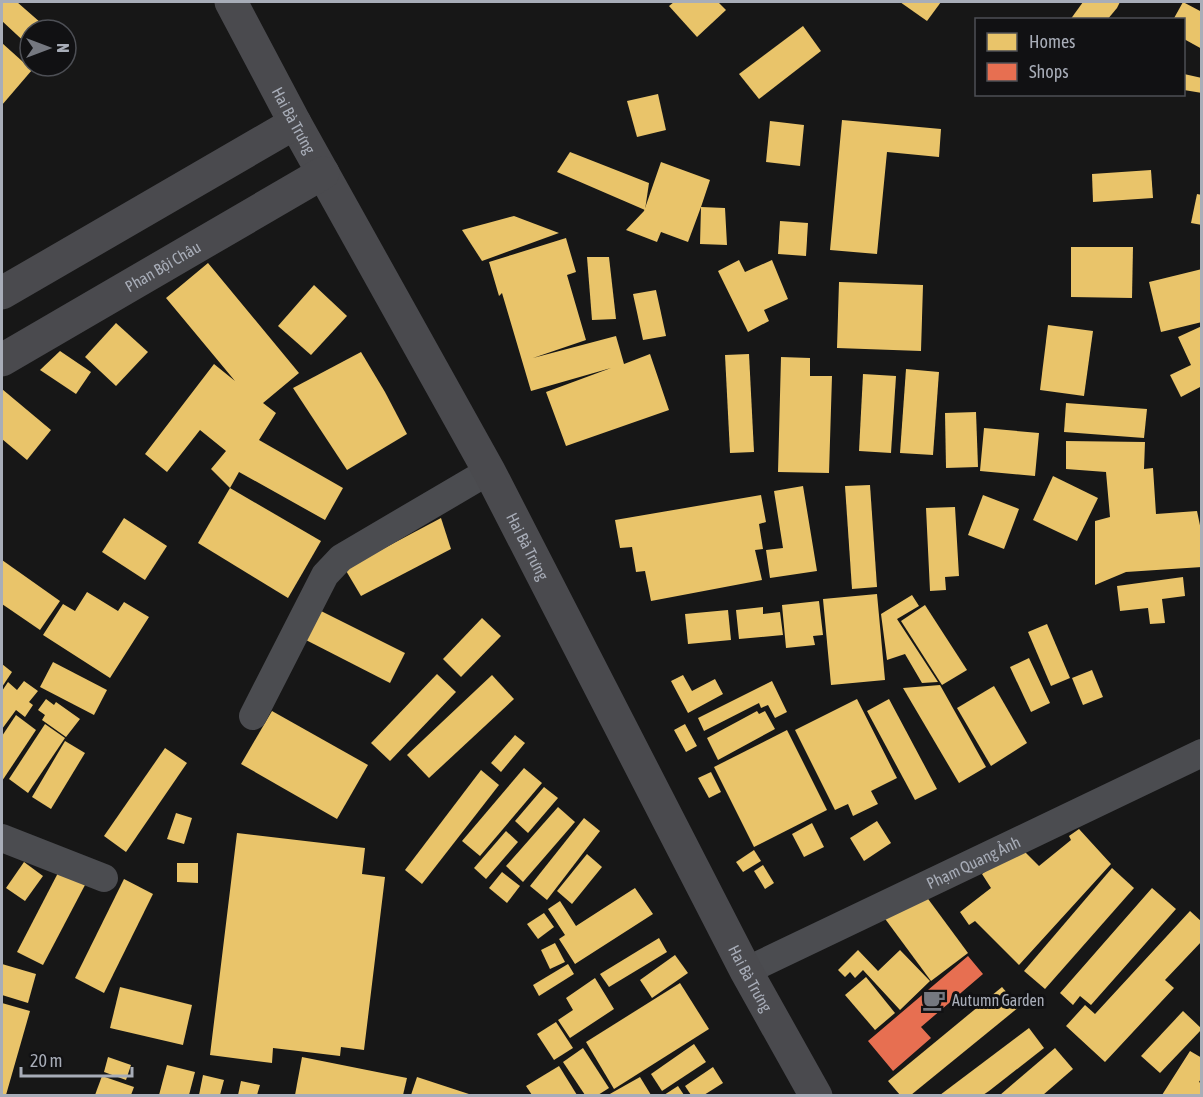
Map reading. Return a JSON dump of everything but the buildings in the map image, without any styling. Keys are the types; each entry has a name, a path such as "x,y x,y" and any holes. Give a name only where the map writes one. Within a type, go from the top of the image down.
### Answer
{"main road":[{"name":"Hai Bà Trưng","path":"231,2 295,123 489,471 746,971 816,1095"},
{"path":"2,293 295,123"},
{"name":"Phan Bội Châu","path":"2,360 323,173"}],"street":[{"path":"253,716 325,575 340,558 489,471"},
{"name":"Phạm Quang Ảnh","path":"746,971 1202,753"},
{"path":"2,838 104,878"}],"place":[{"name":"Autumn Garden","path":"934,1000"}]}
